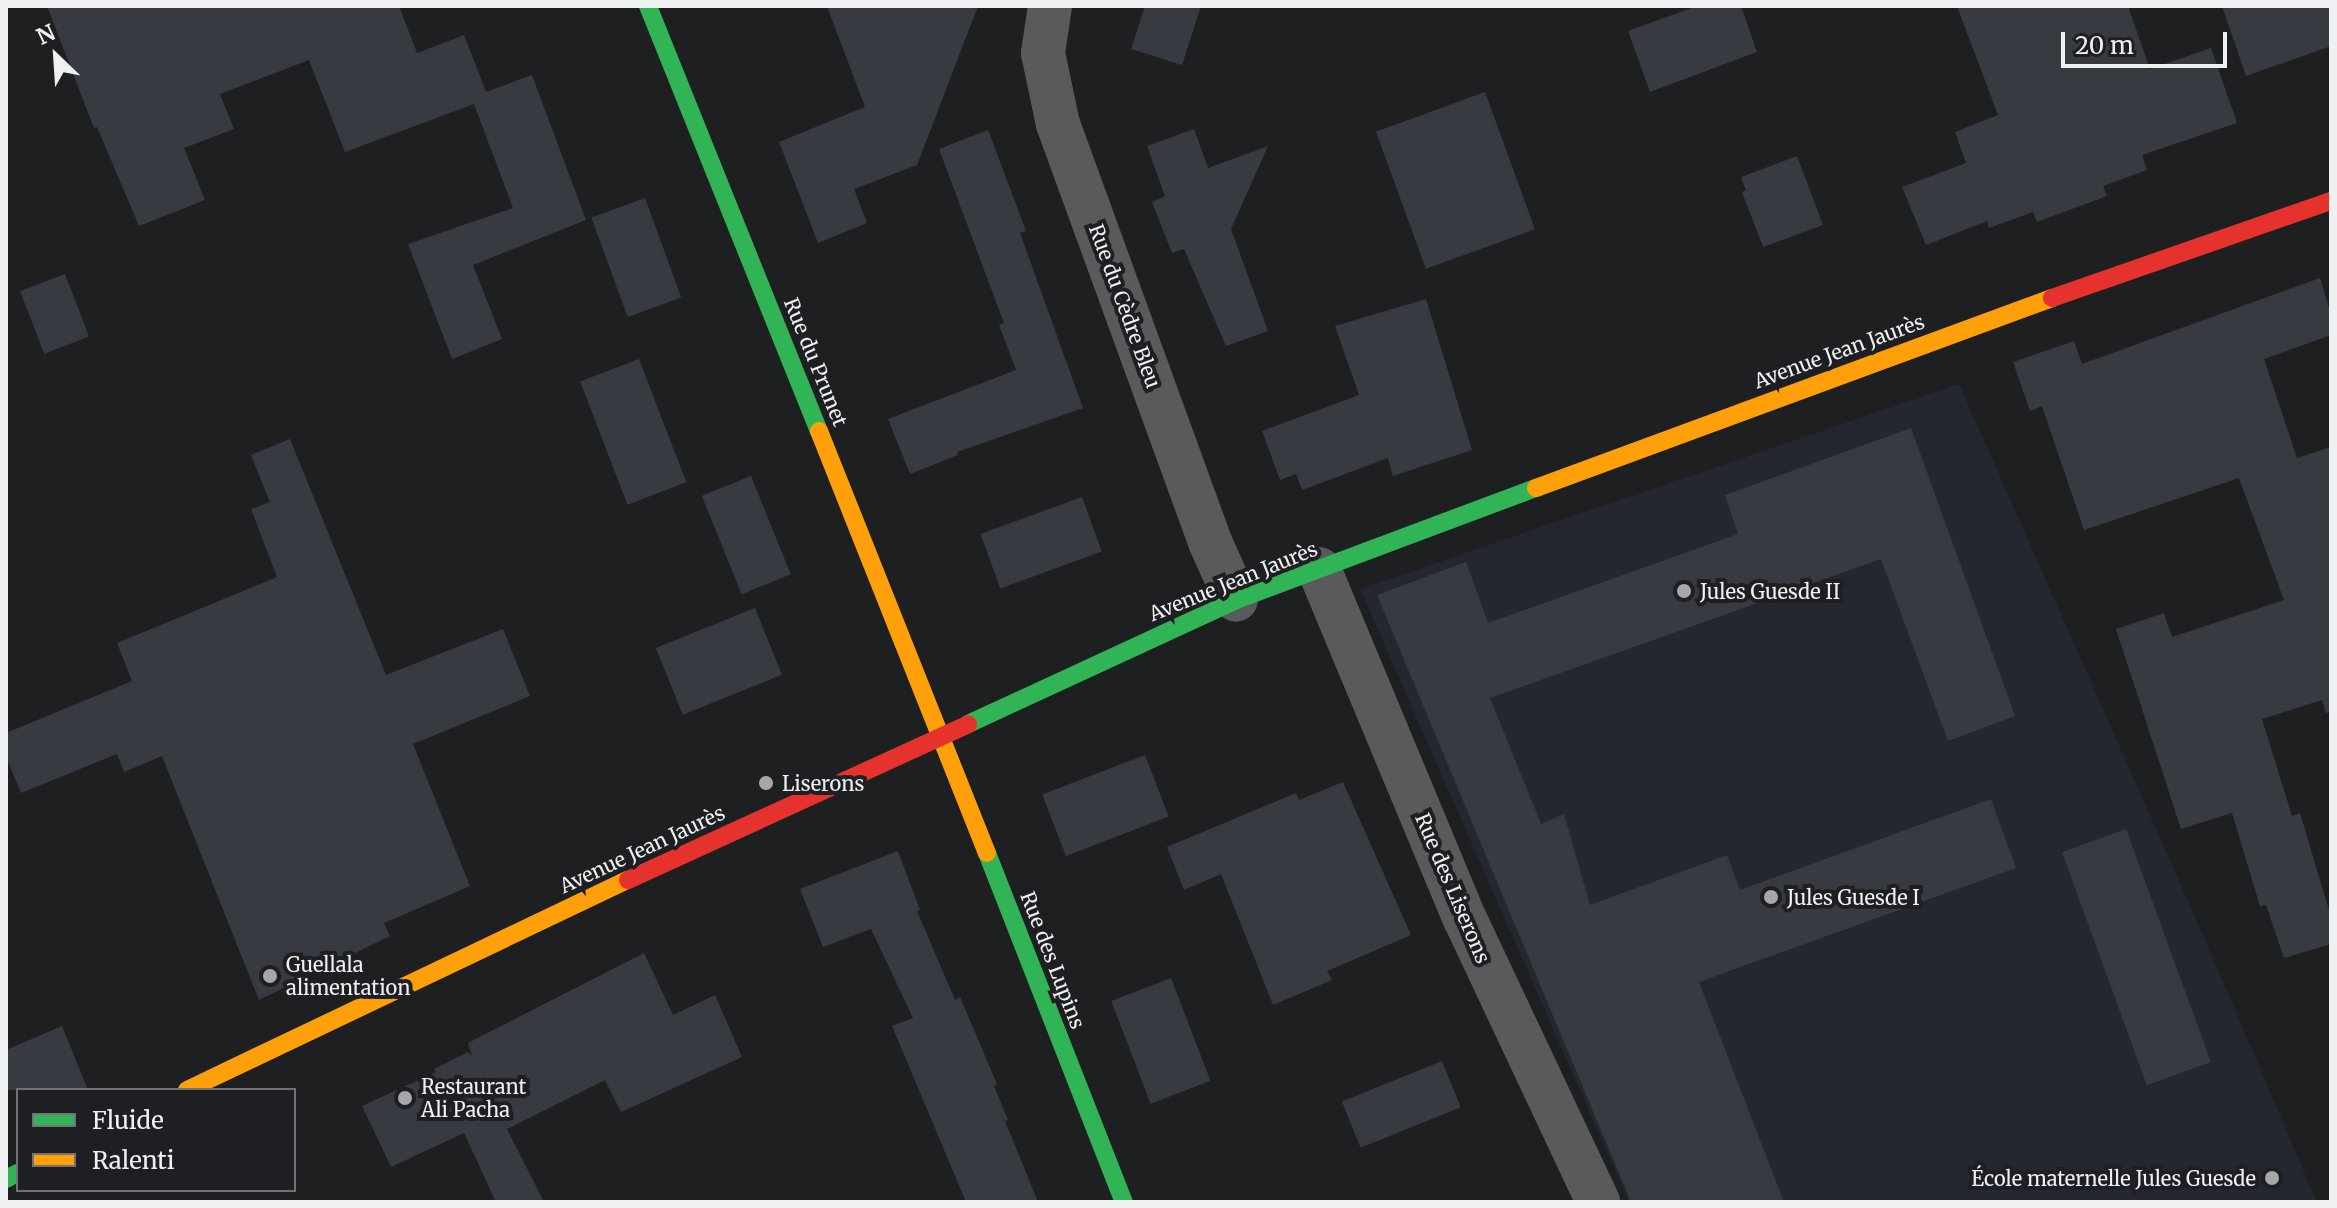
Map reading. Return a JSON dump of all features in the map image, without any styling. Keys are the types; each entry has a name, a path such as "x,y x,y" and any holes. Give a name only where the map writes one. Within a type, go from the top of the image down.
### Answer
{"main road":[{"name":"Rue du Prunet","path":"648,6 941,734"},
{"name":"Avenue Jean Jaurès","path":"191,1088 425,974 1236,600 1978,323 2331,201"},
{"name":"Rue des Lupins","path":"941,734 1124,1202"}],"street":[{"name":"Rue du Cèdre Bleu","path":"1050,6 1043,53 1058,124 1211,544 1236,600"},
{"name":"Rue des Liserons","path":"1319,569 1465,919 1598,1202"},
{"path":"6,1181 16,1202"}],"shaded area":[{"path":"1959,384 2200,928 2317,1202 1629,1202 1360,589"}],"building":[{"path":"47,6 399,6 417,53 464,35 486,92 532,75 586,220 473,265 502,339 452,359 408,244 513,208 474,104 345,152 309,60 220,94 234,129 184,148 205,200 139,226 97,127 94,128"},
{"path":"827,6 978,6 917,165 854,189 867,223 818,243 779,142 865,107"},
{"path":"1145,6 1201,6 1182,65 1131,49"},
{"path":"1697,6 1741,6 1757,52 1650,92 1628,31"},
{"path":"1957,6 2128,6 2150,69 2211,48 2237,123 2142,155 2147,170 2103,186 2107,196 2037,222 2033,212 1989,228 1987,221 1926,245 1902,187 1966,163 1955,132 1998,115"},
{"path":"2222,6 2331,6 2331,46 2246,76"},
{"path":"1485,92 1535,229 1426,269 1376,132"},
{"path":"1194,129 1208,168 1268,146 1231,229 1268,331 1226,346 1184,249 1172,253 1152,202 1165,196 1147,146"},
{"path":"988,130 1026,231 1020,233 1083,408 957,452 958,455 910,474 888,419 1016,370 999,325 1004,323 939,149"},
{"path":"1797,156 1823,225 1763,247 1742,192 1746,190 1741,177"},
{"path":"645,198 681,298 628,317 591,217"},
{"path":"65,274 89,337 44,354 20,291"},
{"path":"2320,278 2331,314 2331,335 2264,359 2297,458 2331,447 2331,712 2326,713 2322,700 2262,719 2292,816 2300,813 2331,917 2331,944 2284,958 2266,905 2260,906 2232,813 2181,829 2116,629 2164,613 2172,637 2284,600 2239,478 2084,530 2042,406 2030,411 2013,362 2074,341 2082,364"},
{"path":"1426,299 1472,450 1393,476 1388,458 1302,490 1296,474 1280,480 1262,431 1359,395 1335,326"},
{"path":"639,359 686,482 627,505 580,382"},
{"path":"1911,428 2015,716 1948,741 1881,559 1490,698 1541,824 1564,814 1590,905 1727,855 1740,890 1991,799 2016,868 1699,982 1784,1202 1631,1202 1377,595 1466,562 1488,623 1738,534 1725,495"},
{"path":"290,439 386,675 503,629 530,696 413,744 470,886 384,923 390,936 259,1000 162,756 124,772 117,754 21,793 6,757 6,733 132,681 117,643 277,577 251,509 270,502 251,455"},
{"path":"751,476 791,574 742,594 702,496"},
{"path":"1082,497 1102,552 1000,588 981,534"},
{"path":"755,608 782,675 683,715 656,648"},
{"path":"1145,755 1169,817 1066,856 1042,794"},
{"path":"1343,782 1411,935 1327,971 1332,980 1273,1005 1221,874 1184,890 1167,847 1296,793 1299,800"},
{"path":"2126,829 2211,1062 2147,1085 2062,852"},
{"path":"898,851 920,910 917,911 955,1000 960,997 997,1084 994,1086 1008,1120 1005,1121 1038,1202 966,1202 892,1026 913,1018 871,929 823,947 800,889"},
{"path":"644,953 673,1015 715,995 742,1057 621,1112 605,1080 507,1129 544,1202 496,1202 464,1133 391,1167 362,1106 436,1072 434,1069 468,1052 472,1056 468,1043"},
{"path":"1171,978 1210,1081 1151,1104 1111,1001"},
{"path":"62,1026 87,1088 6,1090 6,1050"},
{"path":"1442,1061 1461,1107 1361,1148 1342,1101"}],"traffic: fast":[{"path":"648,6 819,431"},
{"path":"968,724 1236,600 1536,488"},
{"path":"987,853 1124,1202"},
{"path":"6,1179 16,1174"}],"traffic: slow":[{"path":"1536,488 2052,298"},
{"path":"819,431 987,853"},
{"path":"191,1088 628,880"}],"traffic: jam":[{"path":"2052,298 2331,201"},
{"path":"628,880 968,724"}],"place":[{"name":"Jules Guesde II","path":"1684,591"},
{"name":"Liserons","path":"766,783"},
{"name":"Jules Guesde I","path":"1771,897"},
{"name":"Guellala alimentation","path":"270,976"},
{"name":"Restaurant Ali Pacha","path":"405,1098"},
{"name":"École maternelle Jules Guesde","path":"2272,1178"}]}
